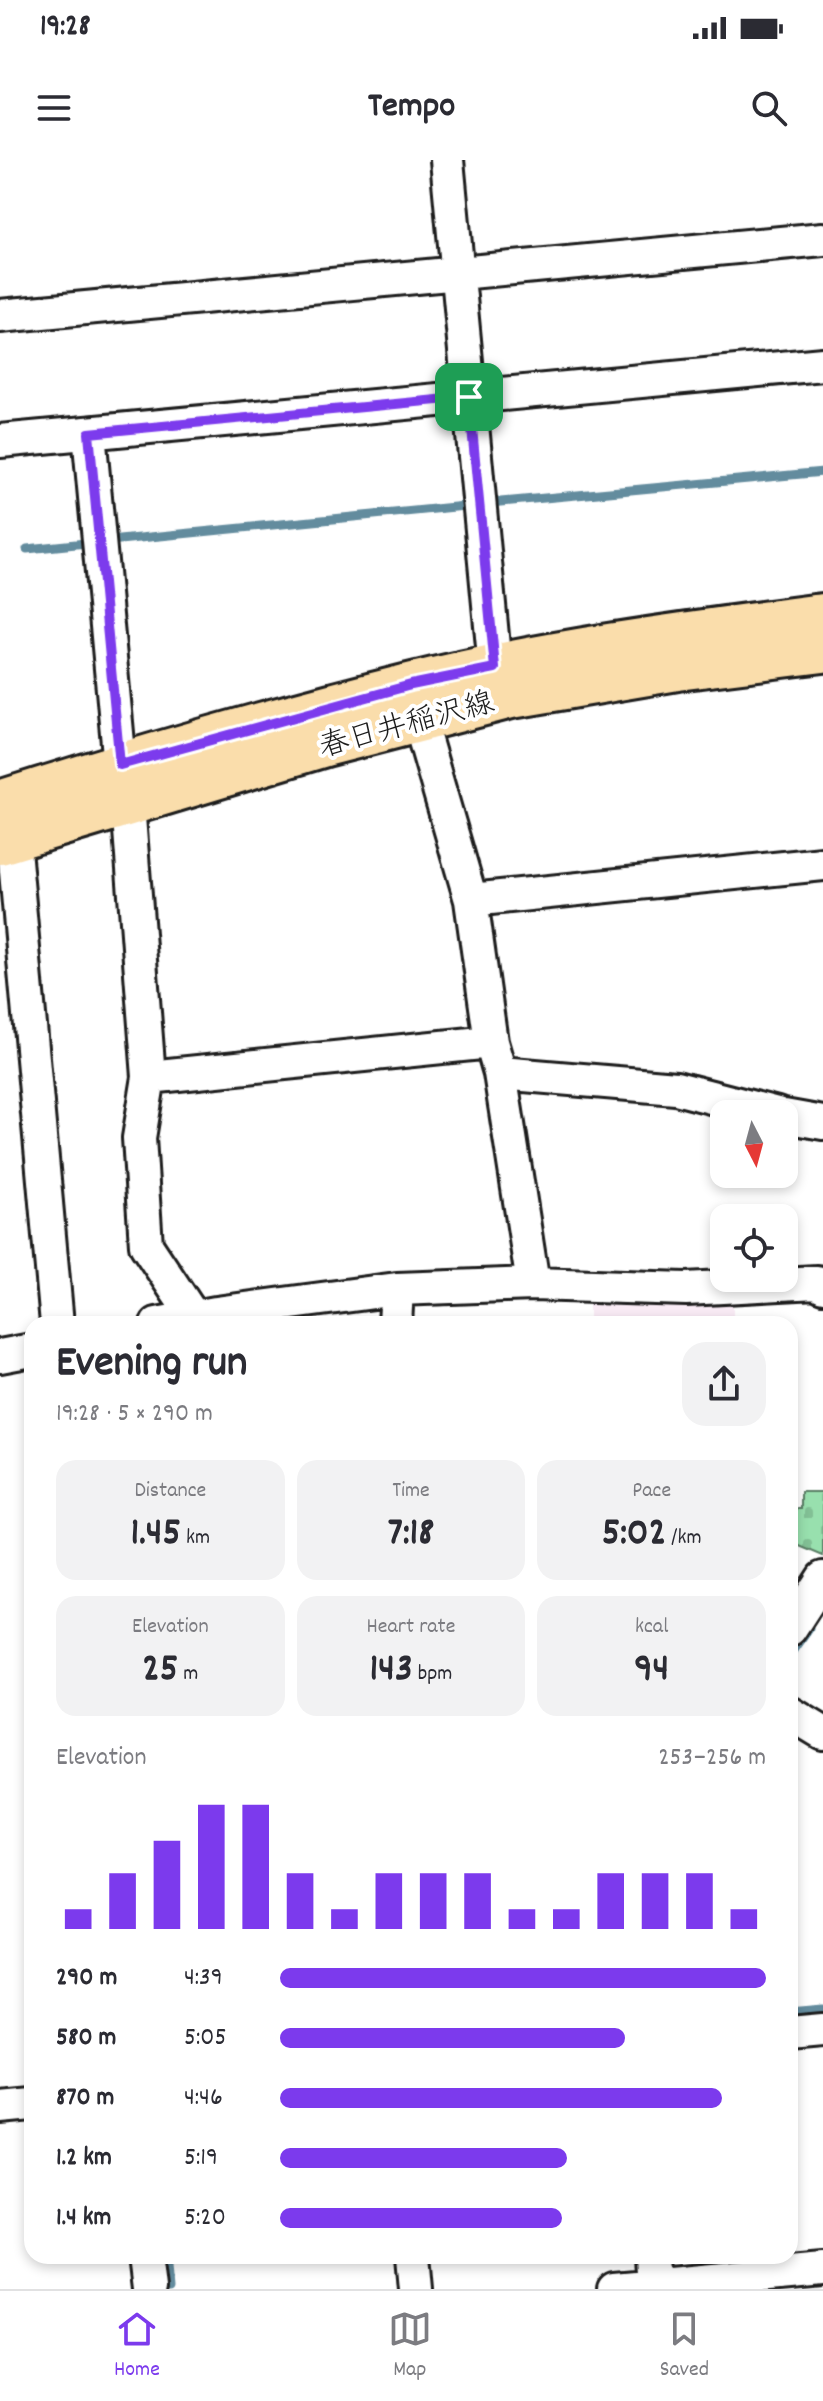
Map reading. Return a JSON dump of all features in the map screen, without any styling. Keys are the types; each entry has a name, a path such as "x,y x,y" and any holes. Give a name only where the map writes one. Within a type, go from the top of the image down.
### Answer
{"main road":[{"name":"春日井稲沢線","path":"4,828 411,685 678,635 823,616"},
{"name":"春日井稲沢線","path":"124,785 325,744 511,696 677,668 823,650"}],"street":[{"path":"447,160 495,668"},
{"path":"0,316 823,239"},
{"path":"0,441 823,364"},
{"path":"89,433 149,1077 139,1138 146,1245 207,1316"},
{"path":"419,720 471,900 491,1042 500,1073 533,1284"},
{"path":"4,828 56,1316"},
{"path":"471,900 823,864"},
{"path":"149,1077 491,1042"},
{"path":"500,1073 676,1088 723,1100"},
{"path":"798,1119 823,1123"},
{"path":"222,1316 397,1289 533,1284 686,1289 821,1281"},
{"path":"395,1316 397,1289"},
{"path":"0,1356 24,1352"},
{"path":"798,1617 823,1578"},
{"path":"798,1718 823,1733"},
{"path":"798,2032 823,2030"},
{"path":"0,2107 24,2105"},
{"path":"146,2264 149,2289"},
{"path":"414,2264 416,2289"},
{"path":"614,2289 652,2277 823,2270"}],"shaded area":[{"path":"589,1300 733,1304 733,1316 589,1316"}],"green space":[{"path":"801,1492 823,1492 823,1556 798,1545 798,1509 801,1509"}],"waterway":[{"path":"490,503 823,472"},
{"path":"109,541 465,506"},
{"path":"27,549 86,543"},
{"path":"798,1645 809,1629"},
{"path":"798,2011 823,2009"},
{"path":"167,2264 169,2289"}],"route":[{"path":"469,397 495,668 411,685 120,765 89,433 469,397"}]}
